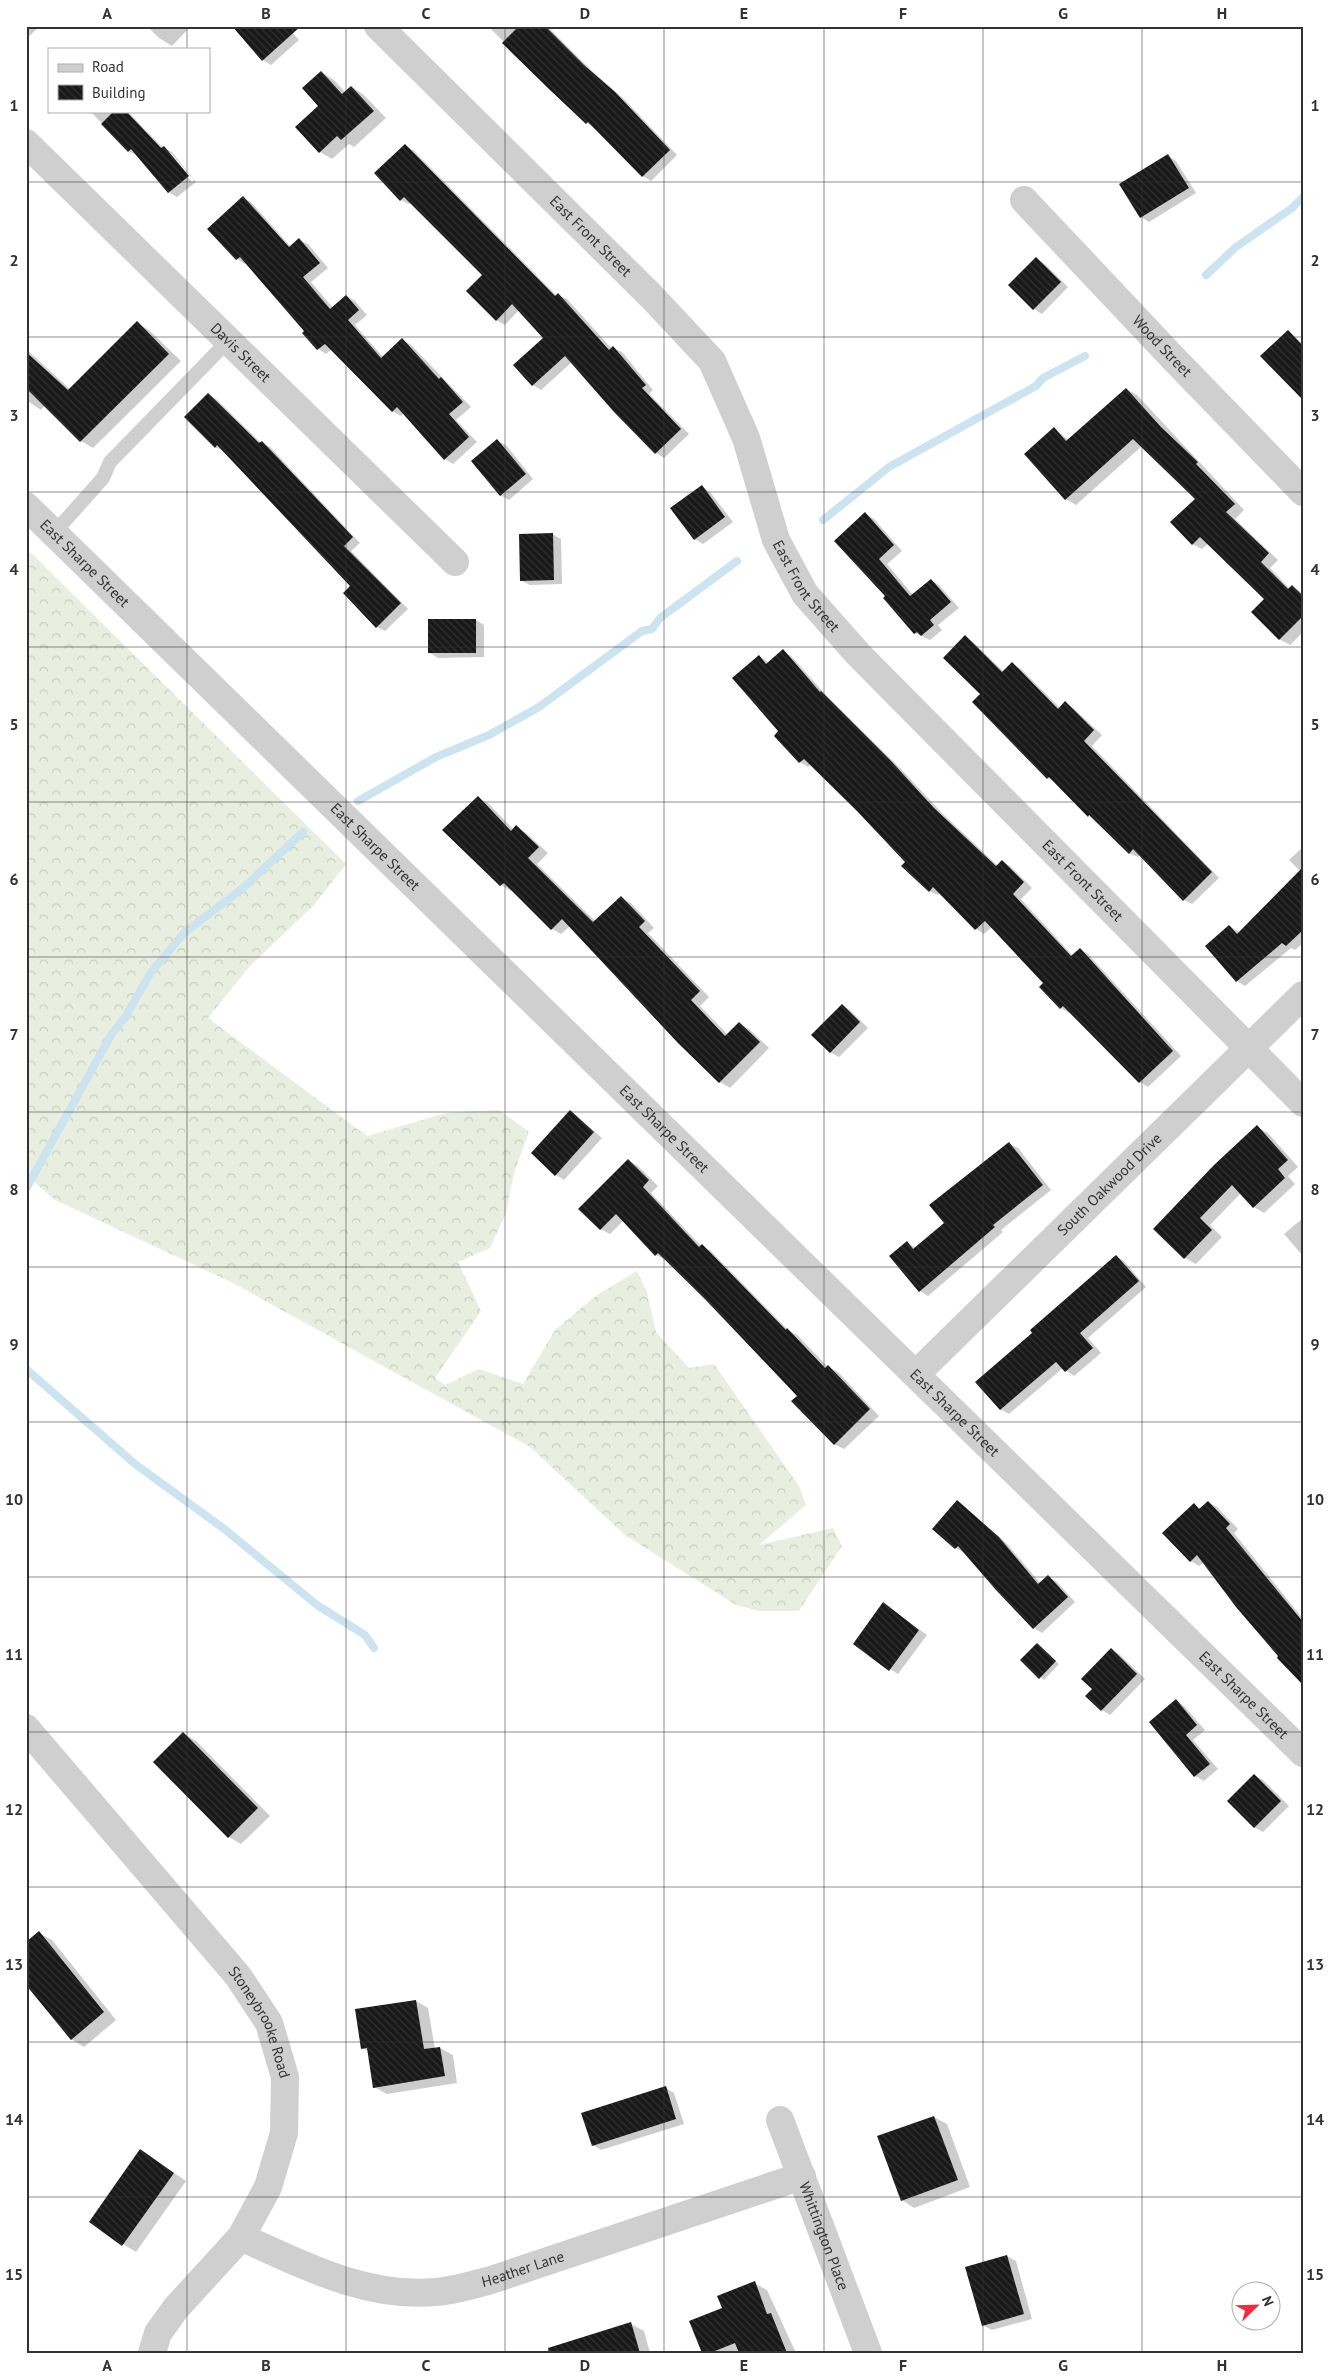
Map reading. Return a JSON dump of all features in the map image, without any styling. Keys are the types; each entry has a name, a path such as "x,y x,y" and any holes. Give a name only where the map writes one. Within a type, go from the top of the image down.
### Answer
{"street":[{"name":"East Front Street","path":"378,26 651,296 712,361 746,438 776,540 805,594 858,654 1303,1103"},
{"name":"Davis Street","path":"26,143 454,562"},
{"name":"Wood Street","path":"1024,200 1303,492"},
{"name":"East Sharpe Street","path":"26,506 1303,1753"},
{"name":"South Oakwood Drive","path":"916,1374 1303,995"},
{"name":"Stoneybrooke Road","path":"26,1728 238,1976 269,2023 285,2077 284,2133 268,2187 241,2237 176,2308 158,2333 152,2353"},
{"name":"Whittington Place","path":"780,2120 868,2353"},
{"name":"Heather Lane","path":"241,2237 329,2276 381,2290 435,2292 488,2281 802,2176"}],"lane":[{"path":"54,532 103,478 110,462 228,340"}],"green space":[{"path":"26,548 346,864 314,905 249,967 208,1018 367,1136 446,1113 499,1110 529,1132 514,1173 506,1213 490,1248 458,1262 481,1311 435,1378 445,1385 479,1369 523,1384 555,1330 597,1295 637,1271 647,1292 656,1332 689,1368 714,1364 799,1486 806,1505 759,1545 833,1528 842,1546 799,1611 759,1611 736,1605 625,1535 530,1447 231,1282 55,1200 26,1175"}],"building":[{"path":"232,26 301,26 262,61"},
{"path":"519,26 545,26 584,65 615,92 670,150 642,177 588,122 586,124 502,43"},
{"path":"321,71 342,94 351,86 374,111 341,140 337,136 319,153 295,127 318,106 302,88"},
{"path":"113,112 127,112 161,148 164,146 189,176 168,193 131,149 128,152 101,124"},
{"path":"405,144 555,296 558,293 609,350 613,346 646,385 642,388 681,429 655,454 614,412 565,356 532,386 513,365 543,338 512,304 496,321 466,291 482,275 404,197 400,201 374,173"},
{"path":"1168,154 1189,188 1140,218 1119,184"},
{"path":"243,196 289,247 299,238 320,263 303,277 330,309 346,295 359,310 348,320 381,358 402,338 439,379 441,377 463,402 449,414 469,437 444,460 397,407 392,412 325,344 317,350 302,333 304,331 240,257 236,260 207,229"},
{"path":"1036,257 1061,282 1033,310 1008,285"},
{"path":"137,321 169,354 80,442 26,388 26,352 68,390"},
{"path":"1288,330 1303,346 1303,400 1260,356"},
{"path":"1126,388 1161,427 1198,462 1196,464 1235,504 1226,512 1269,553 1261,562 1288,589 1292,585 1303,596 1303,616 1279,640 1251,612 1264,599 1200,537 1192,545 1170,522 1195,499 1133,439 1065,500 1024,454 1054,427 1066,441"},
{"path":"208,393 259,443 262,441 353,537 344,546 401,603 376,628 343,593 350,586 217,445 215,448 184,417"},
{"path":"497,439 526,474 500,496 471,461"},
{"path":"702,485 725,517 694,540 670,508"},
{"path":"865,512 894,545 879,559 910,596 931,579 951,602 930,620 934,625 921,636 917,632 914,634 883,598 885,596 834,541"},
{"path":"553,533 554,580 520,581 519,534"},
{"path":"428,619 476,619 476,653 428,653"},
{"path":"965,635 1002,672 1012,662 1058,709 1065,701 1094,730 1084,741 1212,872 1183,901 1133,849 1129,854 1089,815 1088,817 1049,777 1047,779 972,702 980,694 943,658"},
{"path":"783,649 820,692 892,762 934,808 996,866 1002,860 1024,882 1013,894 1071,956 1080,948 1173,1051 1139,1083 1063,1006 1060,1009 1039,987 1043,983 985,921 975,930 933,887 929,892 901,866 905,862 856,810 804,759 799,763 774,736 778,731 732,678 759,655 766,664"},
{"path":"478,796 511,831 516,825 539,847 528,858 593,922 621,896 645,921 639,927 700,991 691,1000 725,1036 739,1022 760,1042 719,1083 678,1043 562,919 551,930 504,883 500,886 442,830"},
{"path":"1303,867 1303,930 1286,946 1282,943 1236,982 1205,946 1229,925 1237,934"},
{"path":"842,1004 860,1022 830,1053 811,1035"},
{"path":"570,1110 594,1132 555,1176 531,1153"},
{"path":"1257,1125 1288,1160 1278,1169 1285,1178 1253,1208 1232,1185 1200,1218 1212,1230 1184,1259 1153,1229 1214,1165"},
{"path":"1009,1142 1043,1185 993,1225 995,1227 919,1292 889,1256 907,1241 913,1249 944,1223 929,1205"},
{"path":"628,1159 649,1180 643,1187 699,1247 702,1244 786,1330 787,1328 825,1368 828,1365 870,1409 834,1445 791,1401 797,1396 705,1299 658,1253 655,1256 616,1214 600,1230 578,1209"},
{"path":"1116,1255 1139,1281 1080,1333 1093,1348 1065,1372 1056,1362 1000,1410 975,1382 1032,1333 1030,1330"},
{"path":"957,1500 999,1537 1038,1584 1048,1575 1068,1597 1033,1629 958,1546 955,1549 932,1529"},
{"path":"1208,1501 1230,1524 1226,1528 1303,1622 1303,1685 1277,1658 1278,1656 1236,1607 1197,1555 1190,1562 1162,1533 1194,1503 1199,1509"},
{"path":"883,1602 919,1630 889,1671 853,1644"},
{"path":"1037,1643 1056,1661 1039,1679 1020,1660"},
{"path":"1111,1648 1137,1674 1101,1711 1085,1696 1092,1689 1081,1679"},
{"path":"1176,1699 1197,1725 1186,1735 1210,1764 1194,1777 1149,1722"},
{"path":"183,1732 258,1808 228,1838 153,1762"},
{"path":"1254,1774 1281,1801 1254,1828 1227,1801"},
{"path":"39,1931 104,2012 71,2040 26,1985 26,1942"},
{"path":"416,2000 424,2049 440,2047 445,2076 373,2088 367,2048 361,2049 355,2009"},
{"path":"666,2086 676,2119 592,2146 581,2113"},
{"path":"934,2116 958,2180 901,2201 877,2136"},
{"path":"140,2149 174,2173 122,2246 89,2222"},
{"path":"1007,2255 1024,2314 982,2326 965,2267"},
{"path":"755,2281 767,2314 771,2313 787,2353 739,2353 735,2343 710,2353 702,2353 689,2321 722,2308 717,2296"},
{"path":"631,2322 640,2353 549,2353 548,2348"}],"waterway":[{"path":"1206,275 1236,247 1292,208 1303,197"},
{"path":"823,520 889,467 1036,386 1043,378 1085,356"},
{"path":"358,801 436,757 489,735 539,707 642,631 652,629 660,618 737,561"},
{"path":"26,1189 111,1035 126,1016 151,972 184,933 243,888 303,832"},
{"path":"26,1369 135,1464 223,1528 317,1605 365,1635 374,1648"}]}
